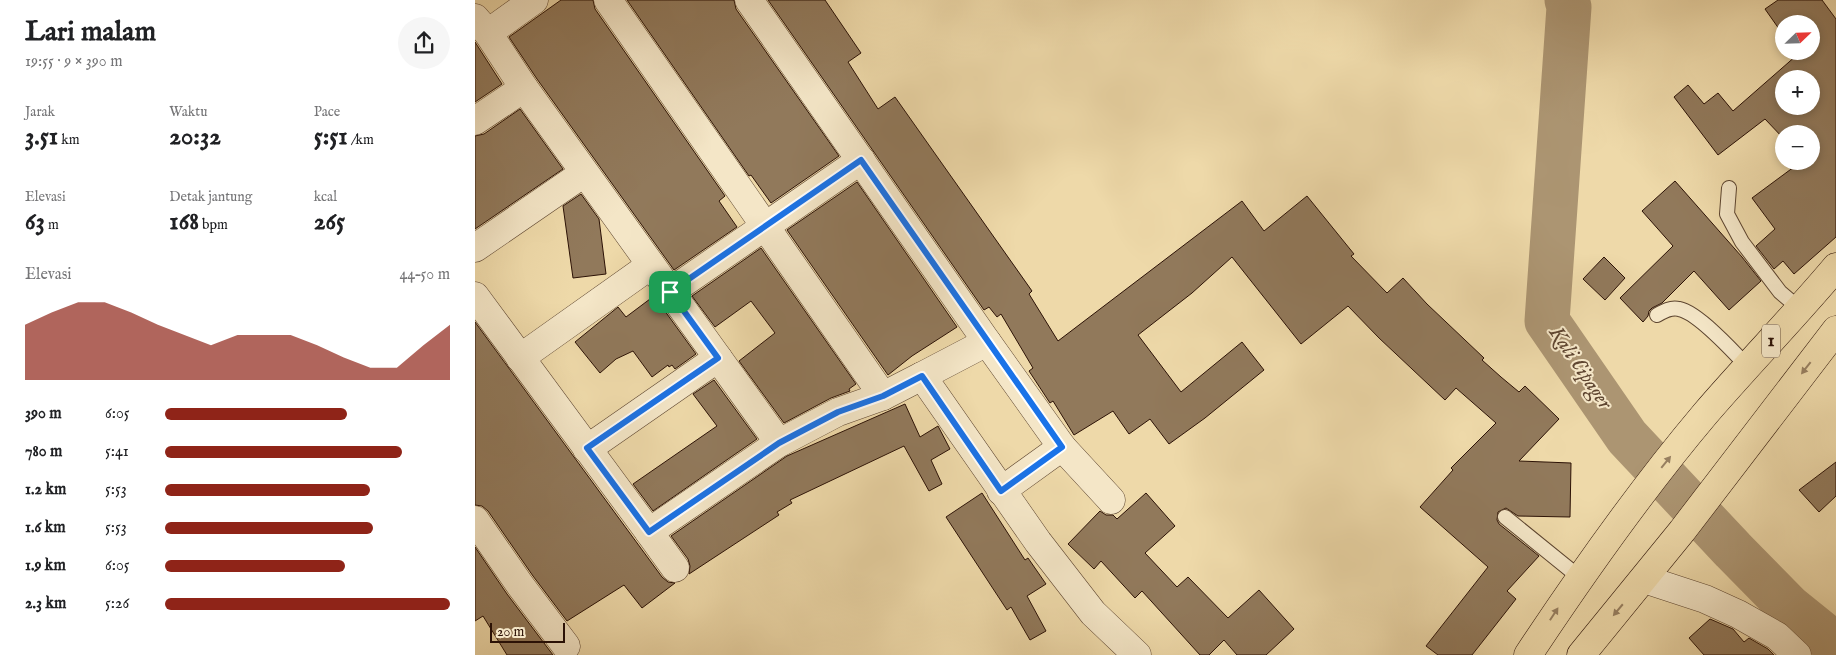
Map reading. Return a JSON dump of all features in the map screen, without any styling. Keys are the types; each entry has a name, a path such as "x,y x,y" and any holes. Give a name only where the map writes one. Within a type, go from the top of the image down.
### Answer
{"highway":[{"name":"1","path":"1527,655 1579,577 1635,500 1705,414 1801,309 1836,267"},
{"name":"1","path":"1589,651 1835,334"}],"street":[{"path":"608,0 883,396"},
{"path":"749,0 1062,447 1111,500"},
{"path":"521,4 481,25 584,173 779,443"},
{"path":"475,120 524,88"},
{"path":"670,292 861,160"},
{"path":"475,248 584,173"},
{"path":"520,358 651,265"},
{"path":"475,296 675,568"},
{"path":"649,532 779,443 838,412 883,396 987,342"},
{"path":"587,448 718,358"},
{"path":"922,376 1038,542 1093,613 1137,655"},
{"path":"1001,491 1062,447"},
{"path":"475,520 520,585 566,646"},
{"path":"1644,579 1705,599 1739,614 1777,636 1797,655"}],"lane":[{"path":"1729,188 1727,214 1742,242 1780,292 1801,309"},
{"path":"1657,315 1668,309 1680,309 1693,315 1747,366"},
{"path":"1505,518 1579,577"}],"building":[{"path":"561,0 593,0 595,9 725,196 719,201 737,227 674,270 509,37"},
{"path":"627,0 734,0 736,9 839,156 771,203 751,175 749,176"},
{"path":"768,0 825,0 861,53 848,62 878,109 895,97 1032,291 1029,294 1058,341 1242,201 1264,231 1307,196 1354,254 1351,256 1387,293 1403,278 1427,304 1484,358 1482,360 1501,377 1519,392 1525,386 1559,419 1519,461 1571,463 1570,517 1518,516 1506,508 1498,512 1497,520 1499,524 1539,556 1507,591 1516,599 1472,655 1438,655 1426,646 1488,567 1420,507 1453,470 1451,468 1496,423 1456,388 1445,400 1348,306 1301,344 1232,257 1192,293 1138,335 1181,392 1242,342 1264,370 1205,418 1169,444 1150,419 1129,434 1113,411 1074,435 1053,401 1050,403 1029,371 1033,368 1001,314 997,317 989,307 984,310"},
{"path":"1778,0 1822,0 1836,19 1836,237 1794,274 1783,261 1774,269 1756,246 1775,229 1752,198 1790,170 1820,170 1820,125 1775,125 1775,130 1765,119 1718,155 1674,97 1688,85 1704,104 1718,93 1733,111 1775,74 1775,115 1820,115 1820,70 1780,70 1791,60 1820,60 1820,15 1775,15 1775,23 1765,9"},
{"path":"475,42 502,84 475,102"},
{"path":"520,109 563,169 475,229 475,136 484,134"},
{"path":"1675,181 1761,281 1729,310 1694,271 1662,303 1649,311 1648,316 1643,322 1620,298 1673,246 1642,211"},
{"path":"857,182 957,327 912,356 888,375 787,230"},
{"path":"581,194 599,219 606,274 573,278 563,206"},
{"path":"761,248 856,384 849,389 850,391 831,398 784,423 739,361 775,333 751,301 715,327 692,296"},
{"path":"1604,257 1625,278 1605,300 1583,279"},
{"path":"654,296 696,354 675,369 672,365 669,367 668,365 652,377 633,351 616,359 600,373 575,342 618,307 626,317"},
{"path":"475,322 662,577 668,582 675,583 642,608 624,585 567,621 488,511 482,506 475,505"},
{"path":"714,380 757,439 653,511 633,484 717,426 693,394"},
{"path":"905,404 920,437 938,426 950,449 931,460 942,484 929,491 904,446 790,500 792,503 777,512 779,515 689,574 690,566 688,559 671,536 787,456"},
{"path":"1836,462 1836,496 1819,512 1799,490"},
{"path":"982,493 1025,560 1028,558 1046,584 1027,596 1046,631 1030,640 1011,607 1007,610 946,517"},
{"path":"1146,493 1175,526 1145,553 1177,587 1188,577 1228,618 1259,590 1294,629 1266,655 1237,655 1224,640 1209,655 1200,655 1142,591 1135,598 1101,561 1094,569 1068,544 1100,511 1106,515 1113,515 1117,519"},
{"path":"475,547 507,594 553,655 507,655 483,616 475,621"},
{"path":"1710,619 1733,629 1744,642 1749,638 1768,649 1774,655 1704,655 1689,638"}],"waterway":[{"name":"Kali Cipager","path":"1567,0 1569,7 1547,321 1627,437 1789,607 1836,645"}],"route":[{"path":"861,160 1062,447 1001,491 922,376 883,396 838,412 779,443 649,532 587,448 718,358 670,292 861,160"}]}
